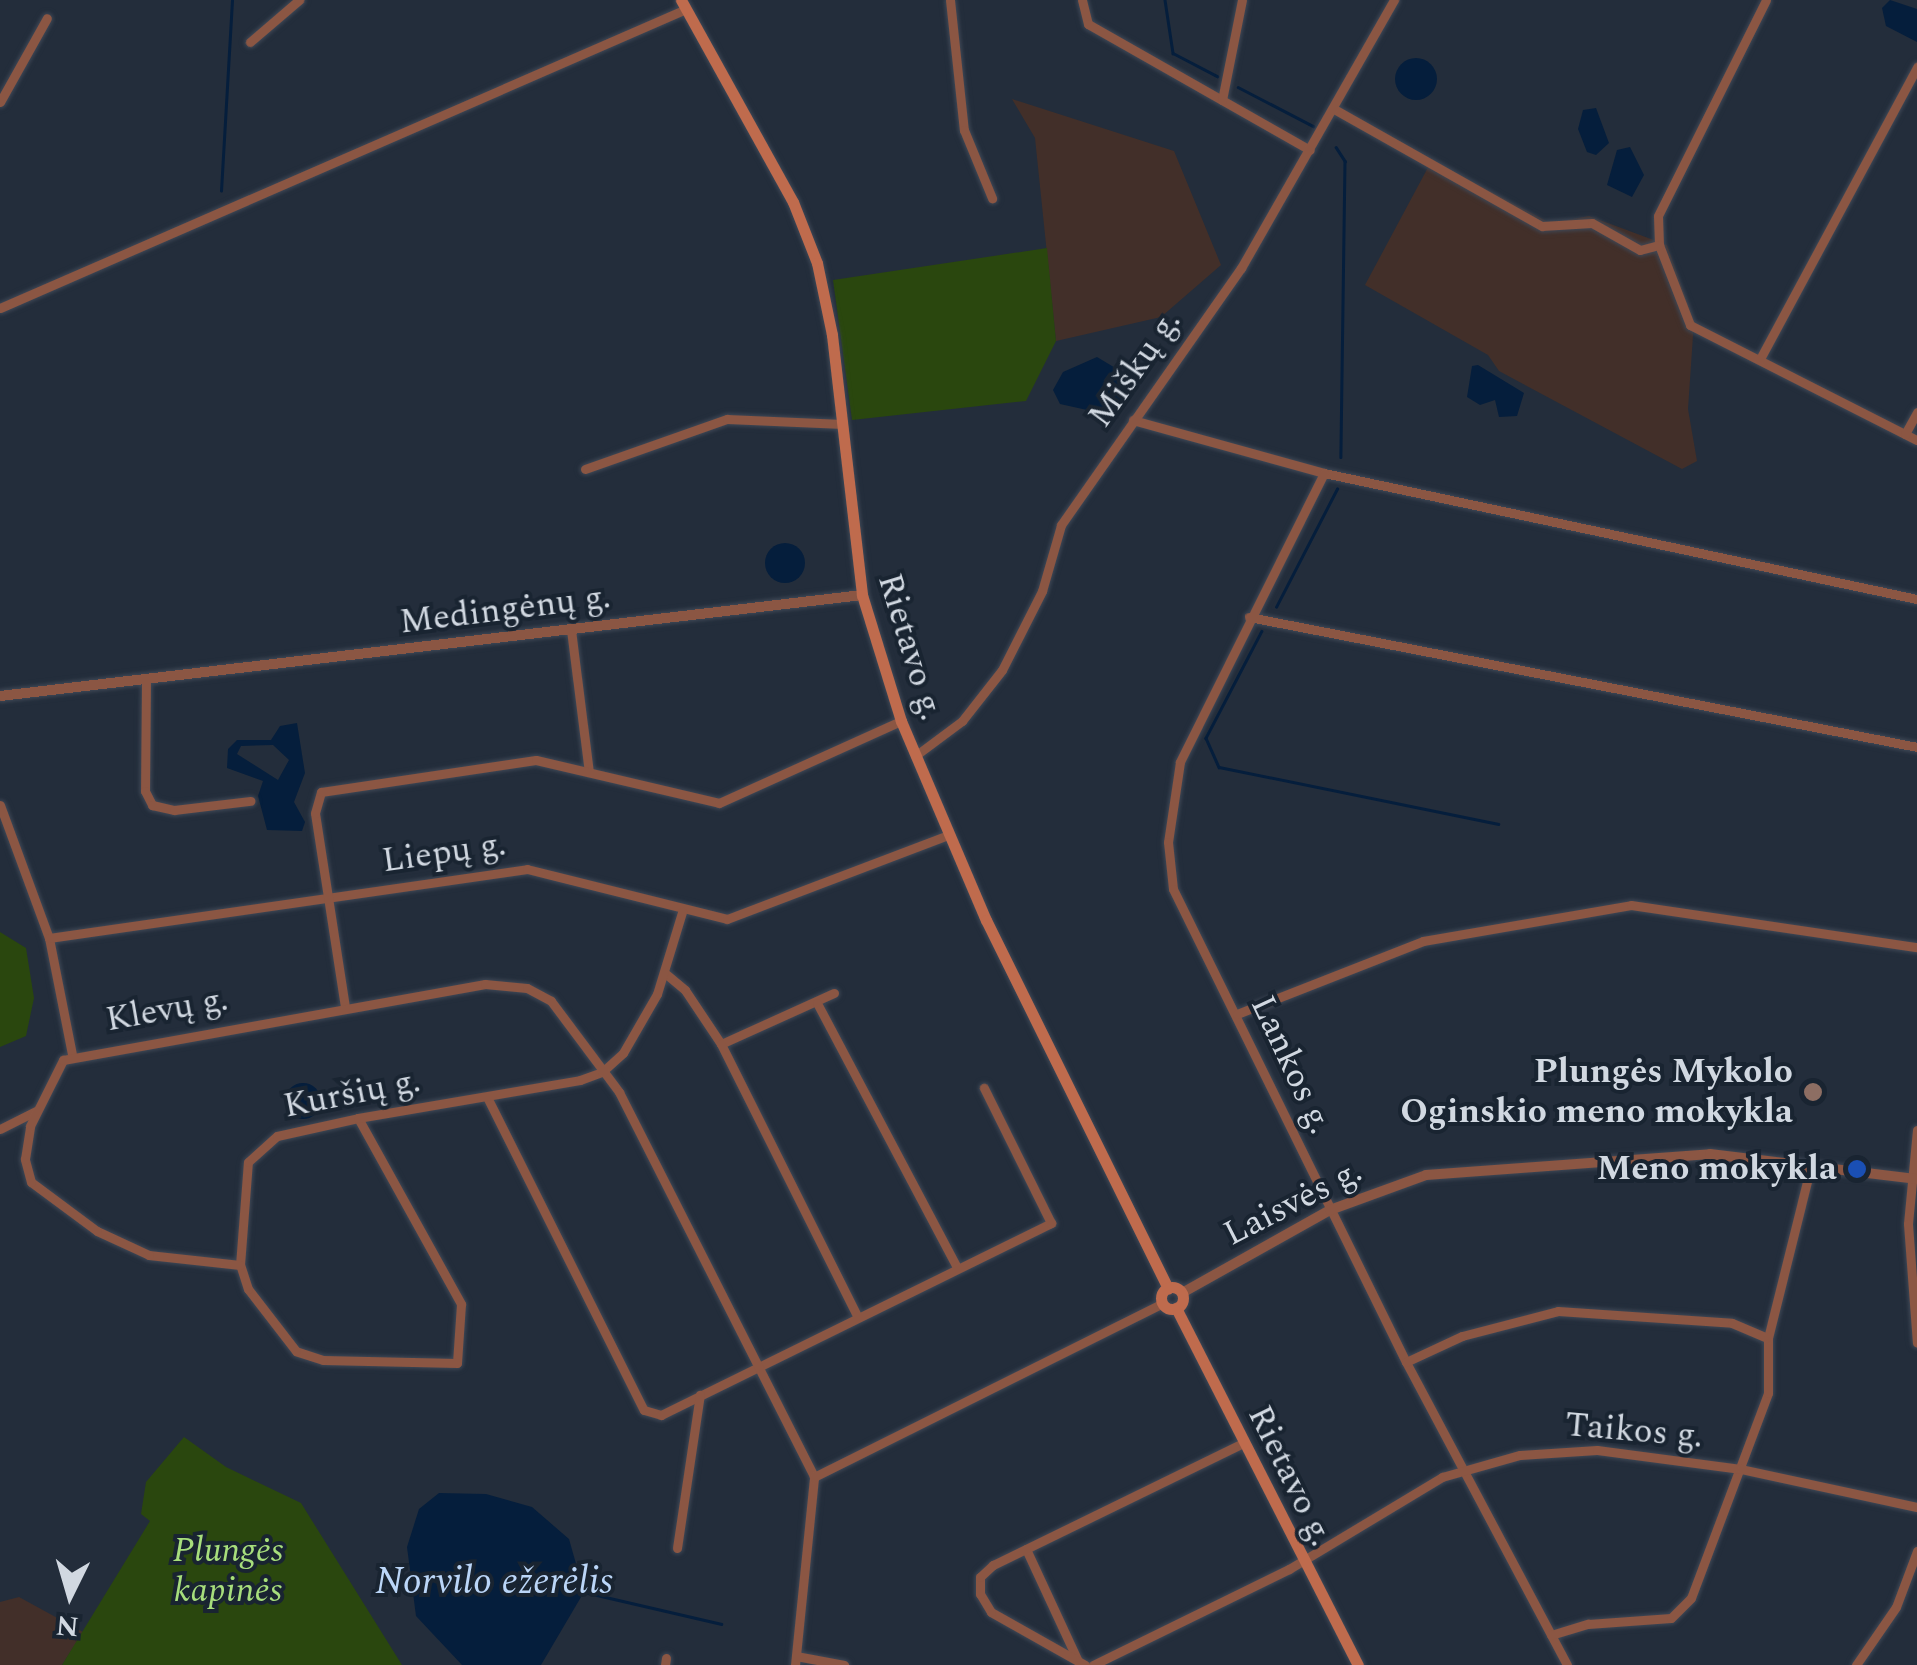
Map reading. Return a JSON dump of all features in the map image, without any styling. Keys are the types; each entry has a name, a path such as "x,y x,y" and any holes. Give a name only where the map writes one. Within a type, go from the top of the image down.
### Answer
{"main road":[{"name":"Rietavo g.","path":"684,4 806,233 824,289 862,594 915,756 948,835 1168,1288"},
{"path":"1168,1288 1182,1292 1176,1308 1162,1303 1168,1288"},
{"name":"Rietavo g.","path":"1176,1308 1301,1562 1358,1665"}],"street":[{"path":"250,42 299,0"},
{"path":"950,0 964,130 992,198"},
{"path":"1082,0 1088,24 1310,150"},
{"path":"1222,100 1242,0"},
{"name":"Miškų g.","path":"915,756 962,721 1002,670 1042,591 1056,534 1242,268 1394,0"},
{"path":"1766,0 1658,216 1658,245 1690,325 1917,440"},
{"path":"0,308 684,4"},
{"path":"0,102 47,18"},
{"path":"1760,359 1917,68"},
{"path":"1334,109 1542,226 1592,223 1640,250 1658,245"},
{"path":"1906,434 1917,412"},
{"path":"585,469 727,419 843,424"},
{"path":"1133,420 1324,473 1917,599"},
{"name":"Lankos g.","path":"1324,473 1180,762 1168,842 1173,889 1406,1362 1567,1665"},
{"name":"Medingėnų g.","path":"0,696 862,594"},
{"path":"1250,618 1917,747"},
{"path":"571,630 588,772"},
{"path":"150,679 145,791 152,805 174,810 250,801"},
{"path":"345,1007 316,797 328,789 523,760 588,772 691,801 731,802 902,721"},
{"path":"0,806 49,938 72,1054"},
{"name":"Liepų g.","path":"49,938 528,869 682,912 727,920 948,835"},
{"path":"1237,1014 1423,941 1631,904 1917,948"},
{"path":"602,1072 623,1053 666,974 682,912"},
{"path":"666,974 685,990 722,1044 858,1317"},
{"name":"Klevų g.","path":"240,1265 158,1258 98,1231 46,1198 26,1171 36,1111 56,1070 72,1054 345,1007 515,984 551,1002 619,1092 814,1476"},
{"path":"722,1044 834,992"},
{"path":"817,1003 957,1267"},
{"name":"Kuršių g.","path":"240,1265 255,1150 277,1136 602,1072"},
{"path":"487,1097 510,1154 644,1410 661,1415 1051,1223 984,1088"},
{"path":"0,1129 36,1111"},
{"path":"240,1265 248,1289 296,1351 324,1360 457,1363 461,1304 358,1118"},
{"path":"1917,1130 1908,1281 1917,1343"},
{"name":"Laisvės g.","path":"1182,1292 1330,1210 1426,1175 1710,1154 1812,1162 1914,1179"},
{"path":"1551,1635 1680,1612 1701,1580 1768,1393 1768,1338 1812,1162"},
{"path":"844,1665 795,1660 814,1476 1162,1303"},
{"path":"1406,1362 1462,1336 1558,1310 1732,1323 1768,1338"},
{"path":"677,1548 700,1395"},
{"path":"1081,1663 984,1604 979,1586 986,1570 1243,1443"},
{"name":"Taikos g.","path":"1093,1665 1301,1562 1400,1499 1464,1468 1552,1450 1596,1450 1741,1469 1917,1507"},
{"path":"1026,1548 1081,1663"},
{"path":"1856,1665 1894,1610 1917,1552"}],"shaded area":[{"path":"1012,99 1174,151 1221,265 1161,317 1056,341 1035,138"},
{"path":"1432,160 1550,223 1589,216 1667,245 1694,321 1688,409 1697,461 1682,469 1499,371 1488,355 1365,285"},
{"path":"19,1597 83,1632 62,1665 0,1665 0,1602"}],"green space":[{"path":"1047,248 1056,341 1026,401 852,420 833,280"},
{"path":"0,932 26,948 34,998 26,1036 0,1047"},
{"name":"Plungės kapinės","path":"184,1437 226,1467 301,1503 402,1665 62,1665 150,1521 141,1514 146,1482"}],"water":[{"path":"1890,0 1917,9 1917,42 1886,26 1882,8"},
{"path":"1416,58 1431,64 1437,79 1431,94 1416,100 1401,94 1395,79 1401,64"},
{"path":"1596,108 1609,143 1596,155 1587,152 1578,129 1583,110"},
{"path":"1630,147 1644,175 1632,197 1607,185 1617,150"},
{"path":"1097,357 1127,375 1127,400 1105,414 1060,404 1053,390 1063,372"},
{"path":"1478,365 1524,393 1517,416 1499,417 1495,400 1480,405 1467,397 1472,366"},
{"path":"785,543 799,549 805,563 799,577 785,583 771,577 765,563 771,549"},
{"path":"297,723 305,773 294,802 305,822 302,831 267,830 258,796 263,781 227,768 228,749 237,740 271,740 280,726","holes":["273,745 289,760 278,780 237,754 241,746"]},
{"path":"303,1083 316,1088 321,1101 316,1114 303,1119 290,1114 285,1101 290,1088"},
{"name":"Norvilo ežerėlis","path":"439,1493 486,1494 532,1507 569,1539 584,1592 541,1665 462,1665 416,1616 407,1547 419,1509"}],"waterway":[{"path":"221,191 232,0"},
{"path":"1165,0 1173,53 1217,76"},
{"path":"1238,87 1313,126"},
{"path":"1336,147 1345,161 1341,457"},
{"path":"1276,607 1337,489"},
{"path":"1262,631 1206,738 1219,767 1498,824"},
{"path":"584,1592 721,1624"}],"place":[{"name":"Plungės Mykolo Oginskio meno mokykla","path":"1813,1092"},
{"name":"Meno mokykla","path":"1857,1169"}]}
